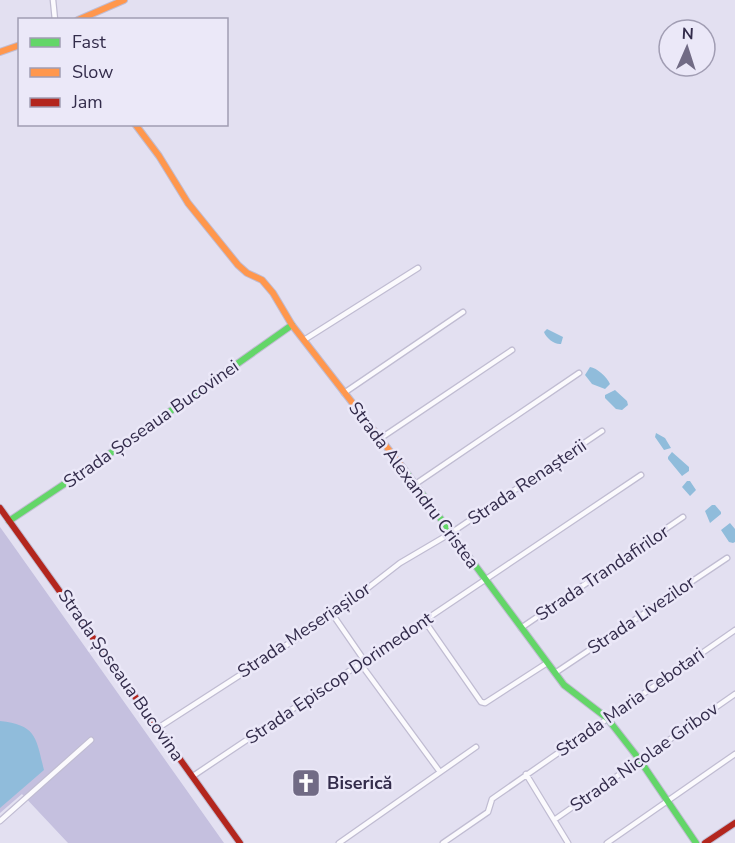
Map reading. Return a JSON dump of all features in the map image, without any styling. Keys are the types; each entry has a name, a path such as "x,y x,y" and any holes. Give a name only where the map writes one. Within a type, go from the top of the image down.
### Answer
{"street":[{"path":"52,0 56,18"},
{"path":"83,18 124,0"},
{"path":"0,52 18,46"},
{"name":"Strada Alexandru Cristea","path":"136,126 159,156 188,203 238,265 247,273 262,280 273,293 292,325 381,438 564,685 607,718 639,759 696,843"},
{"path":"304,340 418,268"},
{"path":"344,393 464,312"},
{"name":"Strada Șoseaua Bucovinei","path":"9,521 124,444 292,325"},
{"path":"381,438 513,350"},
{"path":"414,485 579,373"},
{"name":"Strada Renașterii","path":"451,533 603,431"},
{"name":"Strada Episcop Dorimedont","path":"193,776 641,475"},
{"name":"Strada Șoseaua Bucovina","path":"0,508 240,843"},
{"name":"Strada Trandafirilor","path":"521,628 683,517"},
{"name":"Strada Meseriașilor","path":"158,728 333,615 400,563 451,533"},
{"name":"Strada Livezilor","path":"555,673 727,558"},
{"path":"333,615 362,662 440,772"},
{"path":"424,620 481,702 489,702 547,663"},
{"name":"Strada Maria Cebotari","path":"443,843 488,812 492,799 526,774 735,630"},
{"name":"Strada Nicolae Gribov","path":"554,820 735,694"},
{"path":"0,821 90,740"},
{"path":"339,843 476,747"},
{"path":"607,843 735,754"},
{"path":"526,774 568,843"},
{"path":"705,843 735,823"}],"shaded area":[{"path":"0,527 224,843 68,843 22,794 0,813"}],"water":[{"path":"547,329 563,337 561,344 547,337 544,332"},
{"path":"590,367 599,371 609,381 610,384 605,389 592,384 585,375"},
{"path":"615,390 627,401 628,405 622,410 616,409 605,398 605,395"},
{"path":"656,433 665,438 671,448 664,450 655,437"},
{"path":"672,452 689,467 689,471 682,476 668,459"},
{"path":"690,481 696,490 690,496 682,487"},
{"path":"715,505 721,514 710,523 705,511"},
{"path":"730,523 735,529 735,542 733,543 729,542 721,530"},
{"path":"0,721 21,726 33,735 44,770 0,808"}],"traffic: fast":[{"path":"9,521 124,444 292,325"},
{"path":"403,468 564,685 607,718 639,759 696,843"}],"traffic: slow":[{"path":"83,18 124,0"},
{"path":"0,52 18,46"},
{"path":"136,126 159,156 188,203 238,265 247,273 262,280 273,293 292,325 403,468"}],"traffic: jam":[{"path":"0,508 240,843"},
{"path":"705,843 735,823"}],"place":[{"name":"Biserică","path":"306,783"}]}
